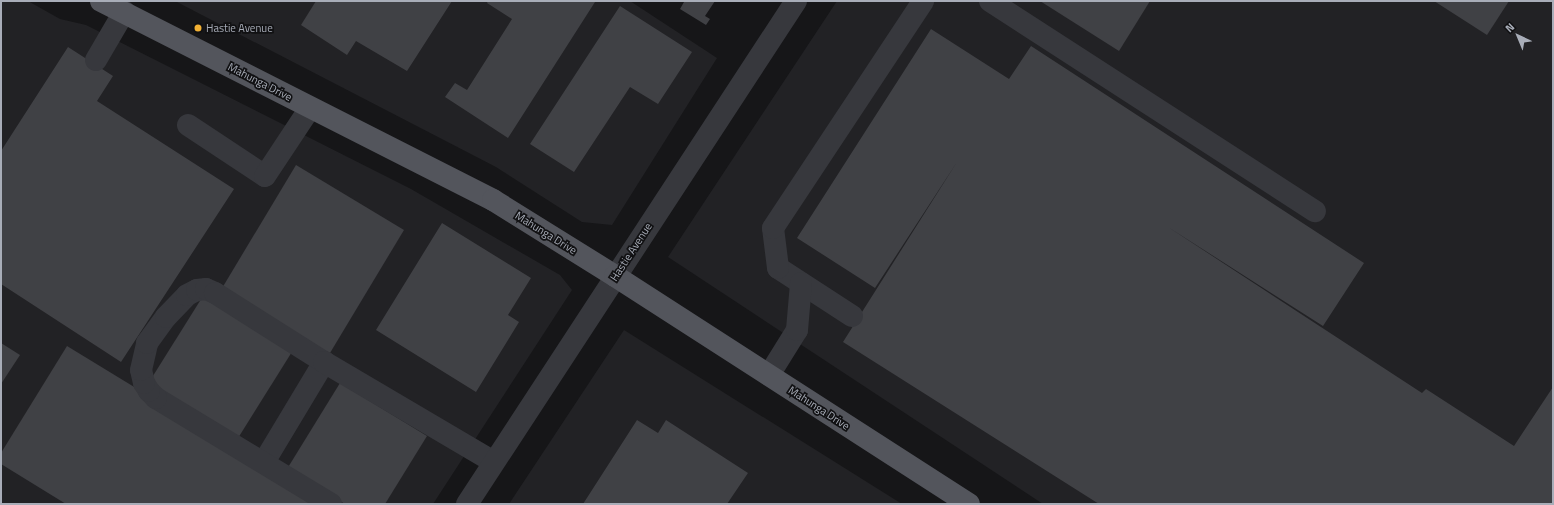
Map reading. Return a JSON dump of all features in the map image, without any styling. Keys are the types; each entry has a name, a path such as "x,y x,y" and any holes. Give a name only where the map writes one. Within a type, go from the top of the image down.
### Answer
{"main road":[{"name":"Mahunga Drive","path":"101,1 493,200 615,276 968,504"}],"street":[{"name":"Hastie Avenue","path":"467,504 796,1"},
{"path":"852,316 778,268 773,228 923,1"},
{"path":"990,1 1315,211"},
{"path":"96,60 124,12"},
{"path":"188,125 265,176 310,108"},
{"path":"769,375 797,330 801,283"},
{"path":"331,504 264,462 156,398 144,383 141,370 147,343 176,305 197,290 206,289 324,362 494,462"},
{"path":"264,462 324,362"}],"shaded area":[{"path":"1,1 28,1 60,19 86,25 411,189 560,275 572,290 433,504 1,504"},
{"path":"175,1 630,1 717,58 612,225 582,222 496,167"},
{"path":"837,1 1553,1 1553,504 1043,504 668,257"},
{"path":"624,330 902,504 509,504"}],"building":[{"path":"316,1 452,1 407,71 356,41 347,55 301,25"},
{"path":"488,1 595,2 508,138 445,97 455,83 467,90 512,19 487,3"},
{"path":"682,1 715,1 705,16 710,19 706,25 680,9 684,2"},
{"path":"1040,1 1150,1 1119,51"},
{"path":"1434,1 1509,1 1487,35"},
{"path":"620,6 692,52 658,104 630,87 574,172 530,144"},
{"path":"931,29 1009,79 1031,46 1364,263 1323,326 1168,227 1422,393 1426,389 1514,446 1553,387 1553,504 1099,504 843,342 957,162 875,288 797,238"},
{"path":"68,47 113,76 97,101 234,189 121,362 1,284 1,151"},
{"path":"296,165 404,230 326,359 218,294"},
{"path":"442,223 531,278 508,315 519,322 476,392 376,330"},
{"path":"203,296 292,352 237,439 148,383"},
{"path":"1,343 20,355 1,384"},
{"path":"67,346 326,504 66,504 1,464 1,453"},
{"path":"340,383 427,436 385,504 345,504 287,469"},
{"path":"637,420 658,433 666,420 748,473 727,504 583,504"}],"place":[{"name":"Hastie Avenue","path":"198,28"}]}
